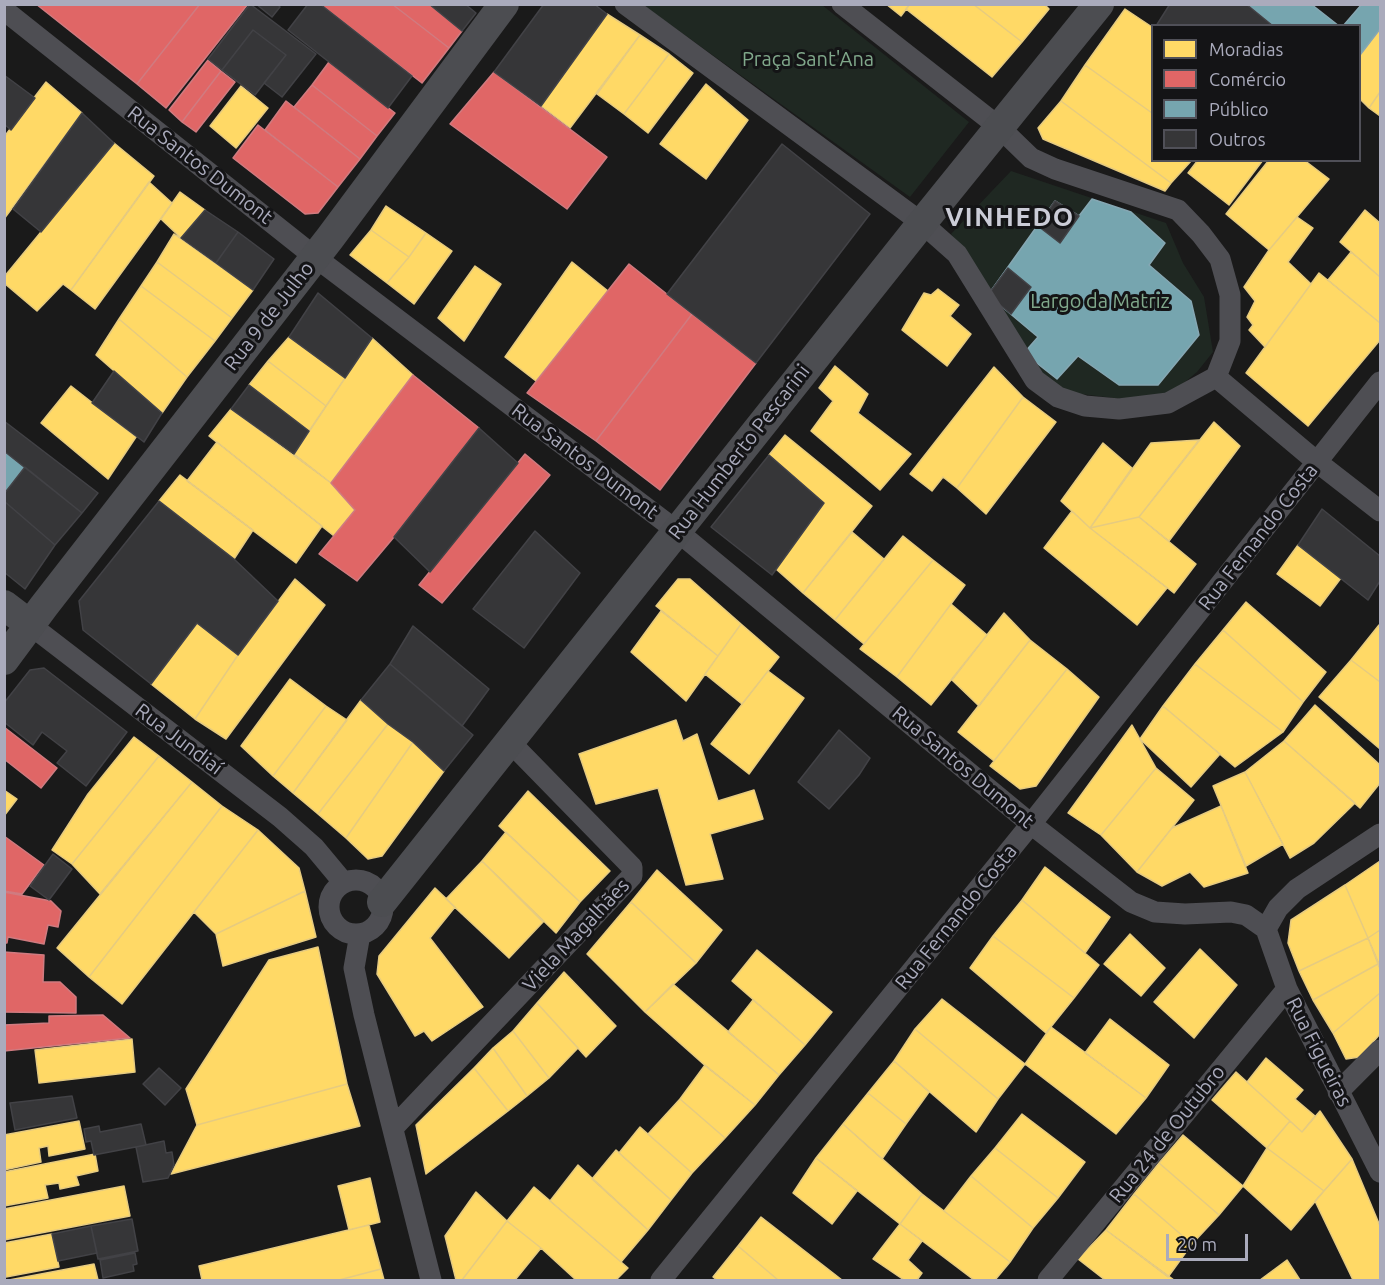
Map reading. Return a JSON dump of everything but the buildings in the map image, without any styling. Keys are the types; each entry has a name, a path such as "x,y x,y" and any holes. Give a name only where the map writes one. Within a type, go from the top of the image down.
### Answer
{"street":[{"name":"Rua 9 de Julho","path":"4,660 29,624 315,257 504,4"},
{"path":"626,4 922,223 957,254 1035,380 1058,397 1085,406 1119,409 1168,403 1216,377 1230,341 1230,295 1220,259 1202,234 1178,210 1055,169 1031,158 999,127 842,4"},
{"name":"Rua Humberto Pescarini","path":"382,902 1099,4"},
{"name":"Rua Santos Dumont","path":"4,10 315,257 677,531 1032,824 1131,902 1155,912 1185,914 1231,912 1246,915 1266,929"},
{"path":"1216,377 1317,462 1380,511"},
{"name":"Rua Fernando Costa","path":"661,1281 1032,824 1380,382"},
{"name":"Rua Jundiaí","path":"4,605 280,817 314,847 344,883"},
{"name":"Viela Magalhães","path":"393,1128 632,876 632,867 510,742"},
{"path":"1266,929 1278,908 1297,889 1380,834"},
{"path":"360,881 367,883 374,888 382,902 380,919 368,931 360,934 351,934 336,926 329,911 332,895 344,883 360,881"},
{"name":"Rua Figueiras","path":"1266,929 1287,989 1380,1172"},
{"path":"360,934 354,968 431,1281"},
{"name":"Rua 24 de Outubro","path":"1048,1281 1287,989"},
{"path":"1338,1092 1380,1050"}],"green space":[{"name":"Praça Sant'Ana","path":"643,5 822,5 969,122 910,197"},
{"name":"Largo da Matriz","path":"1011,171 1166,223 1183,263 1204,297 1213,352 1197,372 1168,396 1131,400 1072,393 1035,373 951,234"}],"district":[{"name":"VINHEDO","path":"1010,217"}]}
